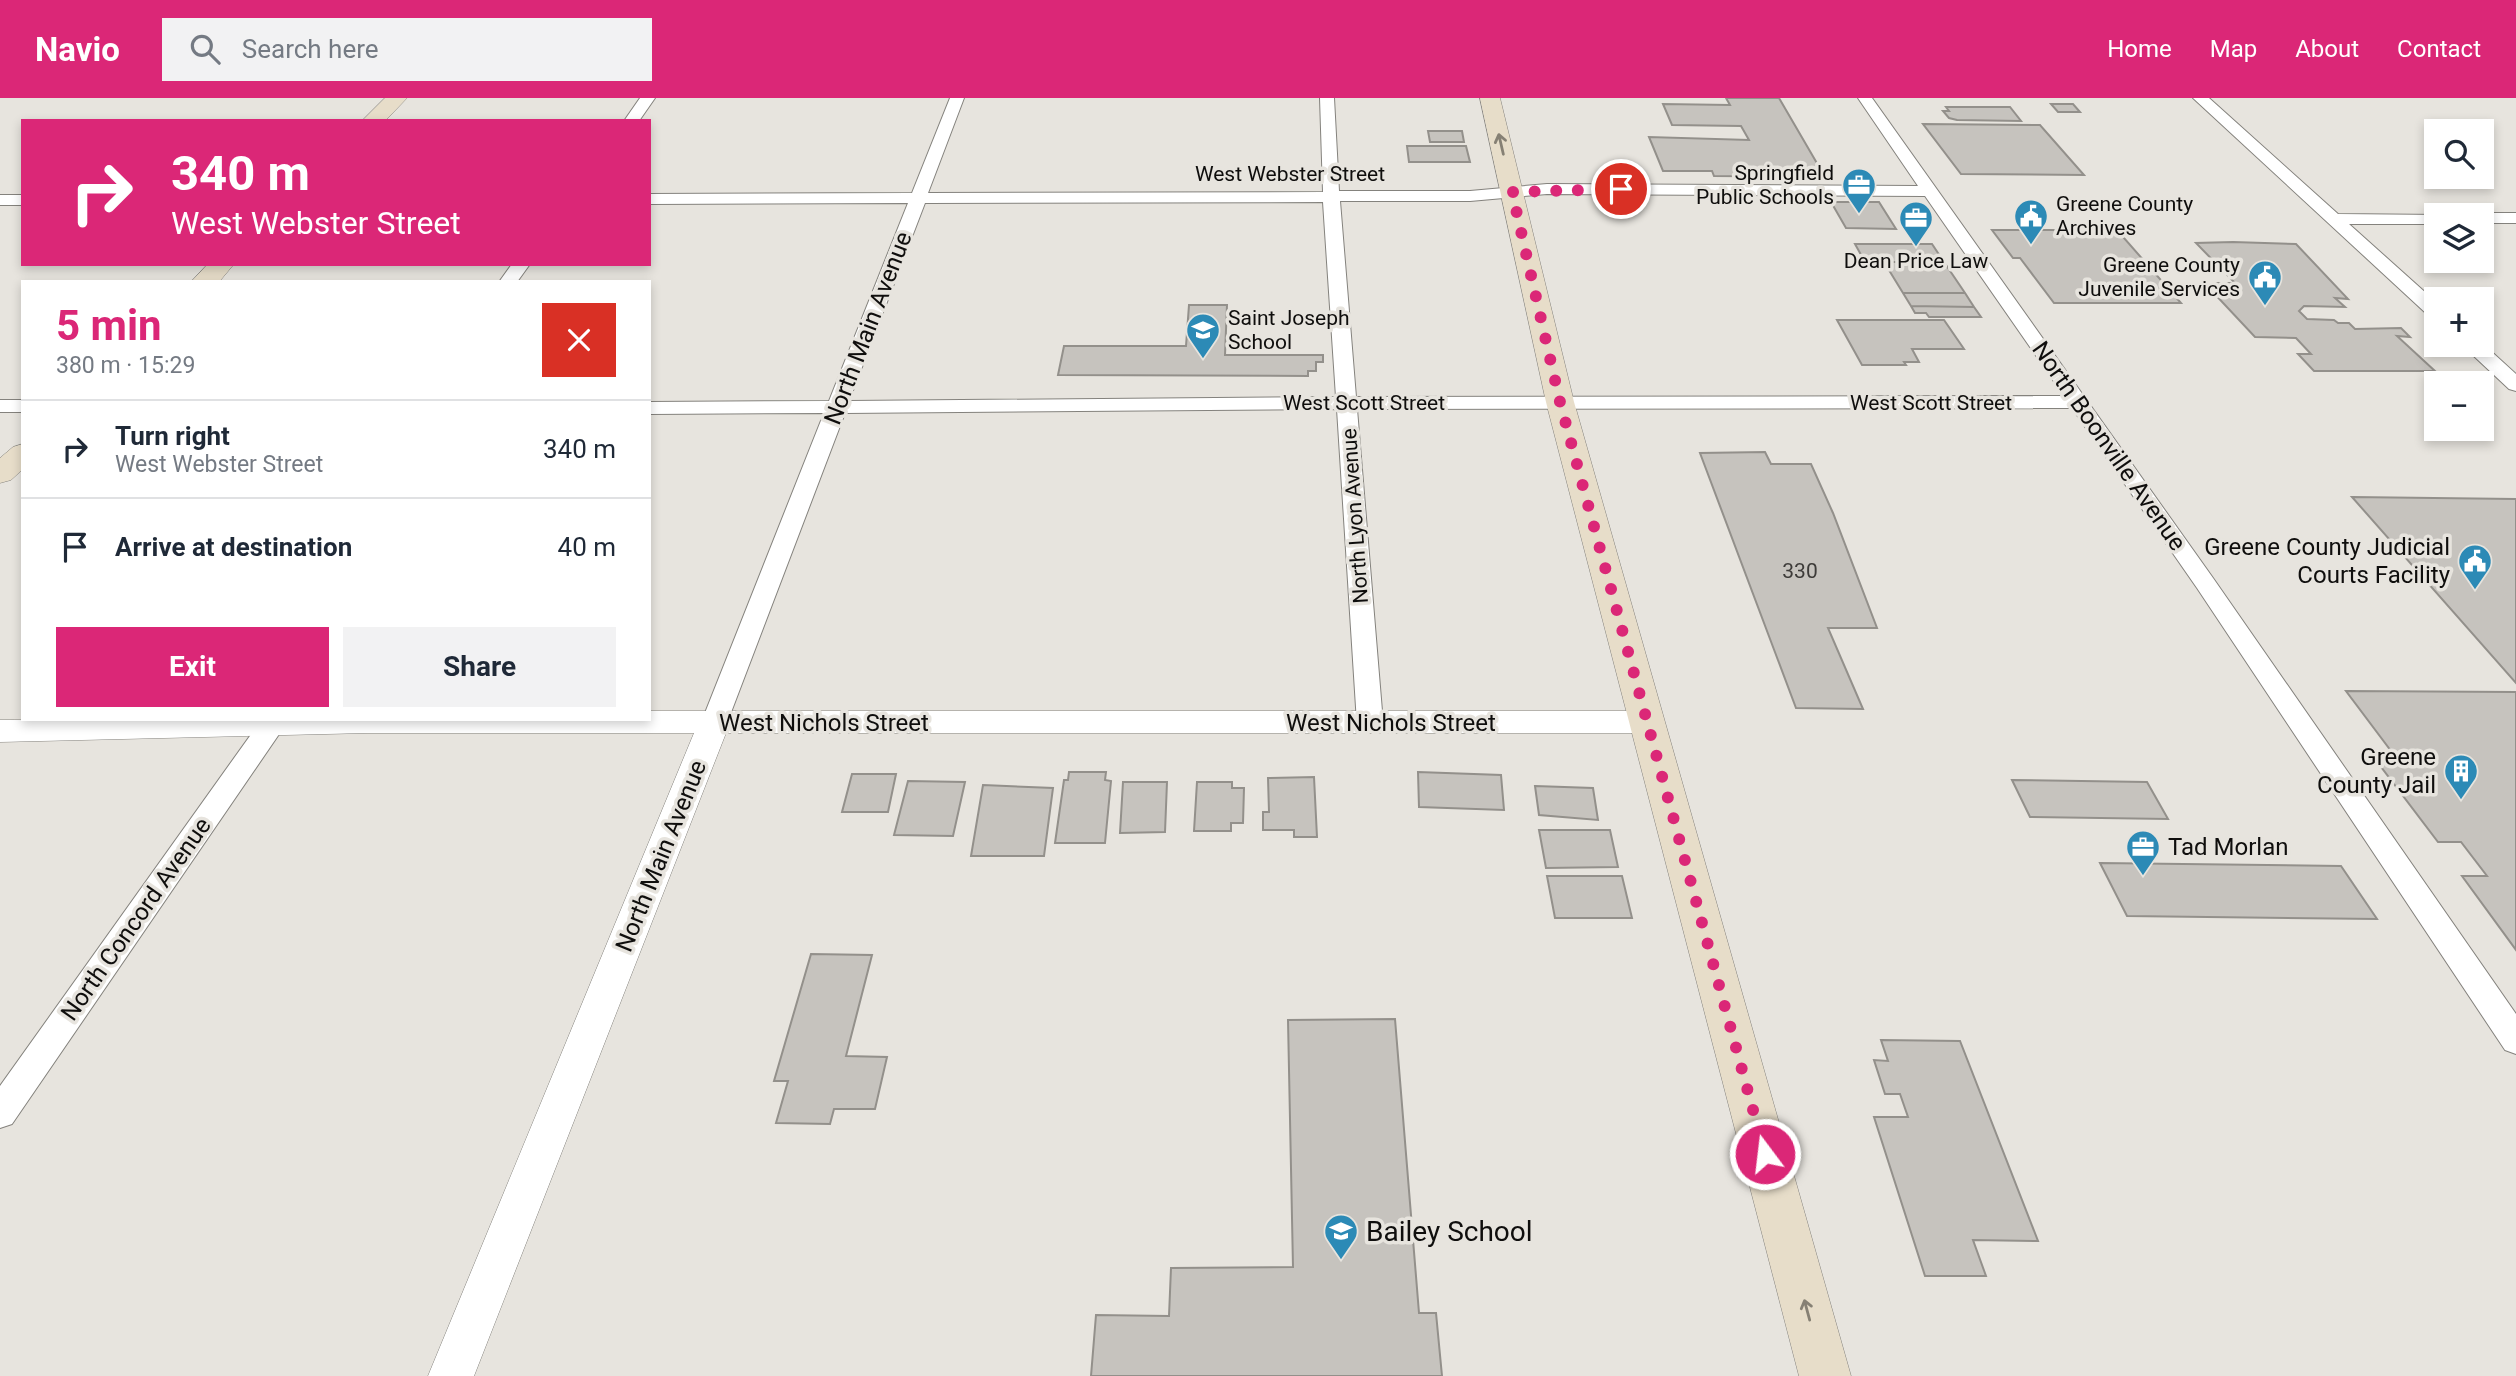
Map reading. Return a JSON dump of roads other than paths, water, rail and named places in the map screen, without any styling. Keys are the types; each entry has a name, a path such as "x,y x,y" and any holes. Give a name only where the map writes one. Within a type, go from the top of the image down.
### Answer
{"main road":[{"path":"375,119 397,98"},
{"path":"1490,98 1560,402 1825,1376"},
{"path":"206,280 220,266"},
{"path":"0,474 21,455"}],"street":[{"path":"632,119 648,98"},
{"name":"North Main Avenue","path":"451,1376 714,723 957,98"},
{"name":"North Lyon Avenue","path":"1327,98 1331,196 1370,723"},
{"name":"North Boonville Avenue","path":"1865,98 2326,759 2516,1040"},
{"path":"2200,98 2424,302"},
{"name":"West Webster Street","path":"651,198 1470,196 1547,189 1930,191"},
{"path":"0,200 21,200"},
{"path":"2494,219 2516,218"},
{"path":"2332,219 2424,219"},
{"path":"2485,357 2516,385"},
{"name":"West Scott Street","path":"651,408 1560,402 2078,402"},
{"path":"0,407 21,406"},
{"name":"West Nichols Street","path":"0,731 175,723 1647,722"},
{"name":"North Concord Avenue","path":"0,1113 273,724"}],"place":[{"name":"Springfield Public Schools","path":"1859,215"},
{"name":"Greene County Archives","path":"2031,246"},
{"name":"Dean Price Law","path":"1916,248"},
{"name":"Greene County Juvenile Services","path":"2265,307"},
{"name":"Saint Joseph School","path":"1203,360"},
{"name":"Greene County Judicial Courts Facility","path":"2475,591"},
{"name":"Greene County Jail","path":"2461,801"},
{"name":"Tad Morlan","path":"2143,877"},
{"name":"Bailey School","path":"1341,1261"}]}
